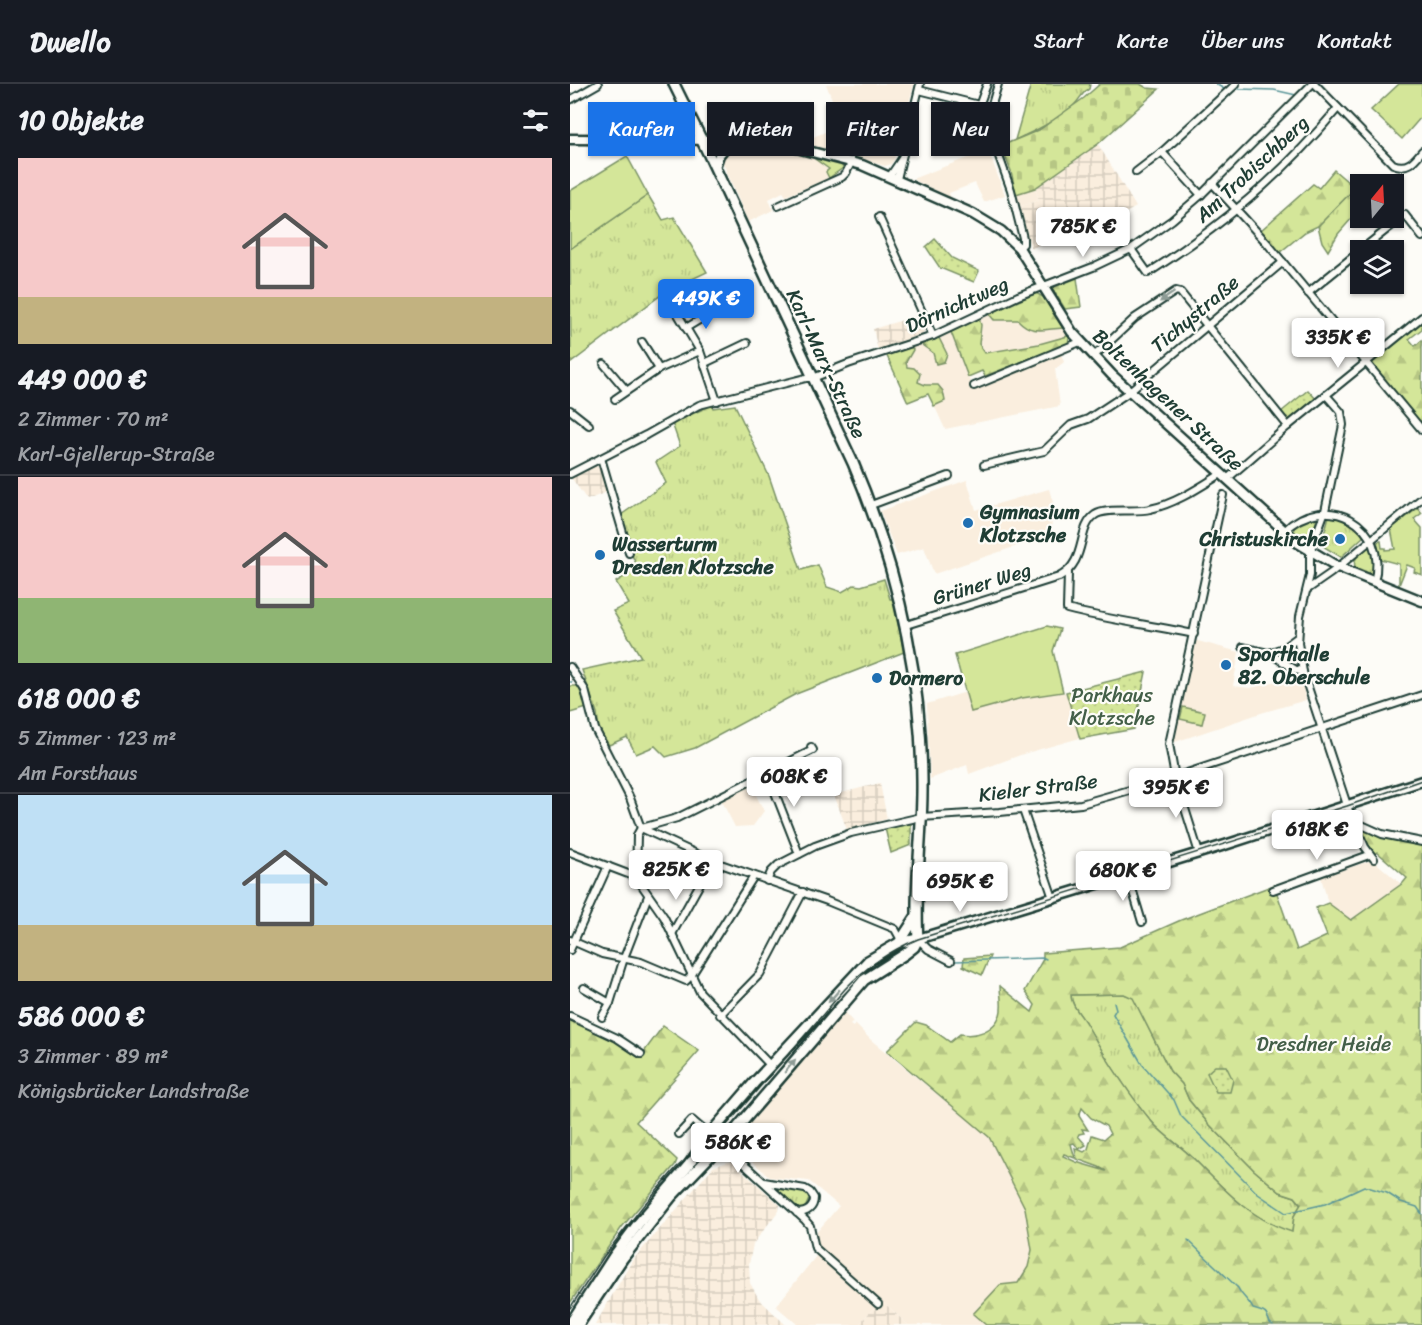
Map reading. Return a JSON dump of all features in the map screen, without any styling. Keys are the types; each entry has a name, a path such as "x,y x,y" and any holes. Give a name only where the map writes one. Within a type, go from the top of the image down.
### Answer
{"main road":[{"name":"Karl-Marx-Straße","path":"674,84 683,102"},
{"name":"Karl-Marx-Straße","path":"695,126 716,167 871,505 888,555 906,625 920,715 922,783 916,916 918,939"},
{"path":"570,1324 614,1256 688,1166 710,1135 770,1065 868,961 899,939 916,916"},
{"path":"578,1325 644,1230 738,1127 864,980 905,954 914,947 918,939 899,939"}],"street":[{"path":"570,100 598,84"},
{"path":"980,102 987,84"},
{"path":"993,102 998,84"},
{"path":"1136,172 1162,152 1236,84"},
{"path":"1314,84 1388,160 1397,166 1409,165 1422,151"},
{"name":"Dörnichtweg","path":"570,474 699,405 813,378 933,336 1131,249 1172,220 1201,195 1314,84"},
{"path":"894,177 902,159 920,87 967,102"},
{"name":"Am Trobischberg","path":"1131,249 1148,273 1187,248 1238,210 1289,163 1338,108"},
{"name":"Boltenhagener Straße","path":"570,139 588,139"},
{"name":"Boltenhagener Straße","path":"695,140 707,140"},
{"name":"Boltenhagener Straße","path":"814,152 852,161 894,177 989,223 1019,248 1066,324 1080,342 1129,391 1284,531 1310,552 1338,567 1422,601"},
{"path":"1162,152 1201,195"},
{"path":"716,167 719,156"},
{"path":"999,156 1011,190 1023,238 1023,244 1019,248"},
{"path":"778,206 842,177 852,161"},
{"path":"1212,183 1238,210 1422,430"},
{"path":"1374,240 1405,215 1422,237"},
{"path":"879,217 933,336"},
{"path":"1308,293 1350,260"},
{"name":"Tichystraße","path":"984,465 1040,453 1071,425 1096,414 1129,391 1282,262"},
{"path":"1094,356 1135,318 1176,291 1180,292 1288,426"},
{"path":"667,296 700,351 717,401"},
{"path":"686,328 714,311"},
{"path":"1194,634 1138,622 1125,623 1067,609 1068,573 1075,564 1088,525 1096,514 1107,511 1137,512 1163,506 1224,476 1422,317"},
{"path":"642,342 658,369"},
{"path":"974,386 1080,342"},
{"path":"705,363 747,344"},
{"path":"615,399 658,369 700,351"},
{"path":"604,364 626,390"},
{"path":"1273,890 1371,857 1347,806 1304,672 1298,637 1300,616 1308,589 1310,552 1325,512 1343,418 1341,412 1326,394"},
{"path":"570,410 589,425"},
{"path":"601,458 629,553"},
{"path":"871,505 949,476"},
{"path":"1199,853 1175,777 1168,744 1223,495"},
{"path":"1308,589 1422,498"},
{"path":"1284,531 1307,514 1325,512 1339,514 1352,520 1371,539 1377,561 1374,582"},
{"name":"Grüner Weg","path":"906,625 1059,578 1068,573"},
{"path":"1269,654 1283,648 1298,637"},
{"path":"1243,647 1269,654 1296,670 1304,672"},
{"path":"570,667 585,690 595,729 626,790 641,828 712,861 802,892 895,929 899,939"},
{"name":"Kieler Straße","path":"767,881 771,872 778,865 851,833 921,817 1081,804 1175,777 1422,695"},
{"path":"770,1065 699,992 664,917 636,877 637,835 641,828 677,818 813,750 811,747"},
{"path":"767,772 799,854"},
{"path":"951,961 928,949 918,939 1199,853 1422,781"},
{"path":"1023,810 1053,898"},
{"path":"1353,821 1382,834 1422,842"},
{"path":"663,839 661,831 664,822"},
{"path":"570,852 636,877"},
{"path":"570,950 572,941 608,866"},
{"path":"1128,875 1142,922"},
{"path":"572,941 602,954 641,962 686,981 754,876"},
{"path":"672,934 702,880"},
{"path":"720,1014 759,974 802,892"},
{"path":"602,1017 610,1003 624,958 648,896"},
{"path":"584,988 610,1003"},
{"path":"570,1016 617,1038 641,1054"},
{"path":"679,1134 692,1120 721,1144 810,1226 815,1248 878,1304"},
{"path":"763,1182 805,1189 810,1192 813,1198 812,1205 806,1212 796,1213"}],"shaded area":[{"path":"826,84 914,84 909,102 833,102"},
{"path":"826,132 826,149 814,146 814,137"},
{"path":"1098,144 1136,207 1075,243 1068,230 1031,249 1019,207 1039,200 1035,188"},
{"path":"724,156 815,156 815,159 829,170 826,172 829,178 786,196 783,192 769,199 773,210 748,222 723,163"},
{"path":"850,156 895,156 891,164 885,166"},
{"path":"972,156 990,156 1005,195 984,202 975,183 949,193 951,198 912,179"},
{"path":"1035,188 1039,200 1019,207 1016,194"},
{"path":"1036,293 1043,297 1069,338 1068,344 985,376 982,371 968,377 974,389 1061,354 1064,362 1055,369 1060,406 945,429 929,394 908,402 886,354 951,332"},
{"path":"919,315 924,331 922,335 878,350 873,329"},
{"path":"595,466 600,467 607,492 587,500 570,476"},
{"name":"Gymnasium Klotzsche","path":"967,480 976,510 1049,489 1055,509 1049,535 934,574 924,547 897,555 880,511"},
{"path":"1194,640 1239,652 1233,686 1250,688 1296,676 1301,681 1306,700 1175,742 1171,741"},
{"path":"966,692 971,711 1022,698 1063,692 1067,694 1080,738 1023,754 969,774 967,765 930,779 927,704"},
{"path":"750,783 764,811 753,826 735,827 720,798"},
{"path":"880,783 887,819 847,830 834,795"},
{"path":"1373,860 1401,884 1350,920 1328,903 1321,877"},
{"path":"844,1012 853,1022 850,1025 853,1027 855,1024 871,1040 989,1137 1025,1208 1032,1250 1028,1267 1018,1283 974,1314 986,1325 908,1325 881,1300 858,1325 798,1325 776,1306 821,1250 816,1241 816,1233 839,1206 809,1181 770,1177 742,1153 736,1145 736,1140"},
{"path":"731,1161 780,1205 779,1210 753,1244 749,1264 750,1283 759,1299 786,1325 595,1325 632,1261 713,1167"},
{"path":"881,1300 908,1325 858,1325"}],"green space":[{"path":"1031,84 1090,84 1089,89 1066,111 1015,140"},
{"path":"1100,84 1140,84 1147,88 1159,89 1098,144 1035,188 1016,194 1005,156 1010,156 1010,142 1039,130"},
{"path":"1399,84 1422,84 1422,116 1402,139 1371,110"},
{"path":"627,156 648,195 570,249 570,191"},
{"path":"815,156 841,164 843,168 829,178 826,172 829,169 815,159"},
{"path":"1334,170 1350,184 1350,193 1318,226 1305,232 1279,253 1260,231 1313,184 1319,188"},
{"path":"1350,193 1350,220 1328,251 1322,242 1318,226"},
{"path":"648,195 663,220 674,217 707,272 665,292 571,363 570,249"},
{"path":"935,239 952,258 979,271 974,282 940,268 926,247"},
{"path":"1077,278 1081,307 1065,309 1052,288"},
{"path":"1036,293 1043,297 1063,328 1033,329 1018,320 994,320 989,314"},
{"path":"979,318 981,325 979,344 985,353 1039,344 1068,336 1068,344 985,376 982,371 968,377 951,332"},
{"path":"1422,321 1422,329 1409,339 1415,346 1422,340 1422,424 1370,363"},
{"path":"938,336 947,354 944,362 936,364 933,353 921,342"},
{"path":"911,345 913,350 906,362 907,367 914,368 920,374 918,382 925,385 938,385 943,391 945,401 934,406 928,394 908,402 886,354"},
{"path":"1308,390 1316,399 1289,422 1281,412"},
{"path":"712,405 713,408 735,405 769,476 801,570 818,565 827,587 842,592 854,585 861,586 884,579 890,599 893,599 904,652 796,694 695,748 666,757 655,746 636,754 627,737 609,745 599,730 597,713 582,670 641,657 613,611 629,604 616,582 638,568 630,551 621,515 666,483 656,462 680,446 672,423"},
{"path":"1418,508 1422,513 1414,519 1422,528 1422,575 1414,572 1415,568 1407,565 1399,585 1399,564 1380,559 1377,542 1381,541 1382,548 1385,550 1395,549 1391,529"},
{"path":"1329,516 1349,522 1364,536 1341,557 1321,545"},
{"path":"1313,518 1317,519 1311,538 1305,540 1294,531 1296,526"},
{"path":"1370,546 1374,564 1371,574 1355,567 1354,563 1359,554"},
{"path":"1047,626 1060,629 1053,651 1063,692 1022,698 971,712 955,655"},
{"name":"Parkhaus Klotzsche","path":"1146,672 1134,729 1080,739 1066,692"},
{"path":"570,686 578,686 587,708 570,713"},
{"path":"1183,707 1205,712 1202,724 1180,719"},
{"path":"911,824 911,845 891,853 885,828"},
{"name":"Dresdner Heide","path":"1358,825 1422,845 1422,1325 986,1325 973,1314 1000,1285 1018,1283 1028,1267 1032,1250 1025,1208 989,1137 887,1051 916,1022 926,1025 950,1042 960,1034 972,1035 984,1032 997,1021 1001,1012 1000,986 1032,1012 1035,1005 1025,991 1043,959 1043,953 1120,947 1181,920 1274,885 1297,950 1327,936 1316,908 1328,903 1351,920 1407,878 1377,852 1374,855 1367,847","holes":["1124,994 1133,998 1170,1071 1182,1084 1189,1100 1208,1123 1254,1170 1280,1192 1295,1197 1301,1204 1294,1216 1292,1232 1263,1219 1238,1202 1152,1122 1110,1064 1075,1007 1071,995","1082,1108 1091,1118 1106,1126 1110,1134 1104,1139 1092,1135 1088,1149 1084,1152 1075,1148 1077,1159 1106,1171 1063,1156 1064,1154 1075,1158 1071,1144 1074,1143 1079,1149 1086,1145 1078,1136 1084,1133 1082,1129 1088,1130 1079,1116"]},
{"path":"990,956 982,975 963,966 964,958"},
{"path":"1124,994 1133,997 1170,1071 1182,1084 1189,1100 1208,1123 1254,1170 1280,1192 1295,1197 1301,1205 1294,1216 1292,1233 1263,1220 1238,1202 1152,1122 1110,1064 1075,1007 1071,995"},
{"path":"570,1019 617,1040 641,1056 663,1026 699,1051 636,1122 677,1160 675,1165 622,1227 570,1303"},
{"path":"1215,1066 1226,1066 1233,1080 1230,1092 1216,1092 1207,1073"},
{"path":"778,1187 806,1193 809,1199 805,1208 797,1209 776,1190"}],"waterway":[{"path":"1216,84 1224,89"},
{"path":"1239,89 1274,90 1296,95"},
{"path":"955,961 1046,959"},
{"path":"1114,1002 1116,1009 1113,1014 1142,1064 1174,1100 1181,1116 1258,1194 1286,1213 1325,1204 1364,1186 1387,1193 1401,1202 1417,1207 1422,1214"},
{"path":"1188,1240 1238,1288 1253,1309 1264,1313 1273,1325"}],"tram line":[{"path":"570,1308 604,1256 677,1167 726,1126 845,989 870,966 888,954 918,939 1347,806 1422,780"}],"place":[{"name":"Gymnasium Klotzsche","path":"968,523"},
{"name":"Christuskirche","path":"1340,539"},
{"name":"Wasserturm Dresden Klotzsche","path":"600,555"},
{"name":"Sporthalle 82. Oberschule","path":"1226,665"},
{"name":"Dormero","path":"877,678"}]}
